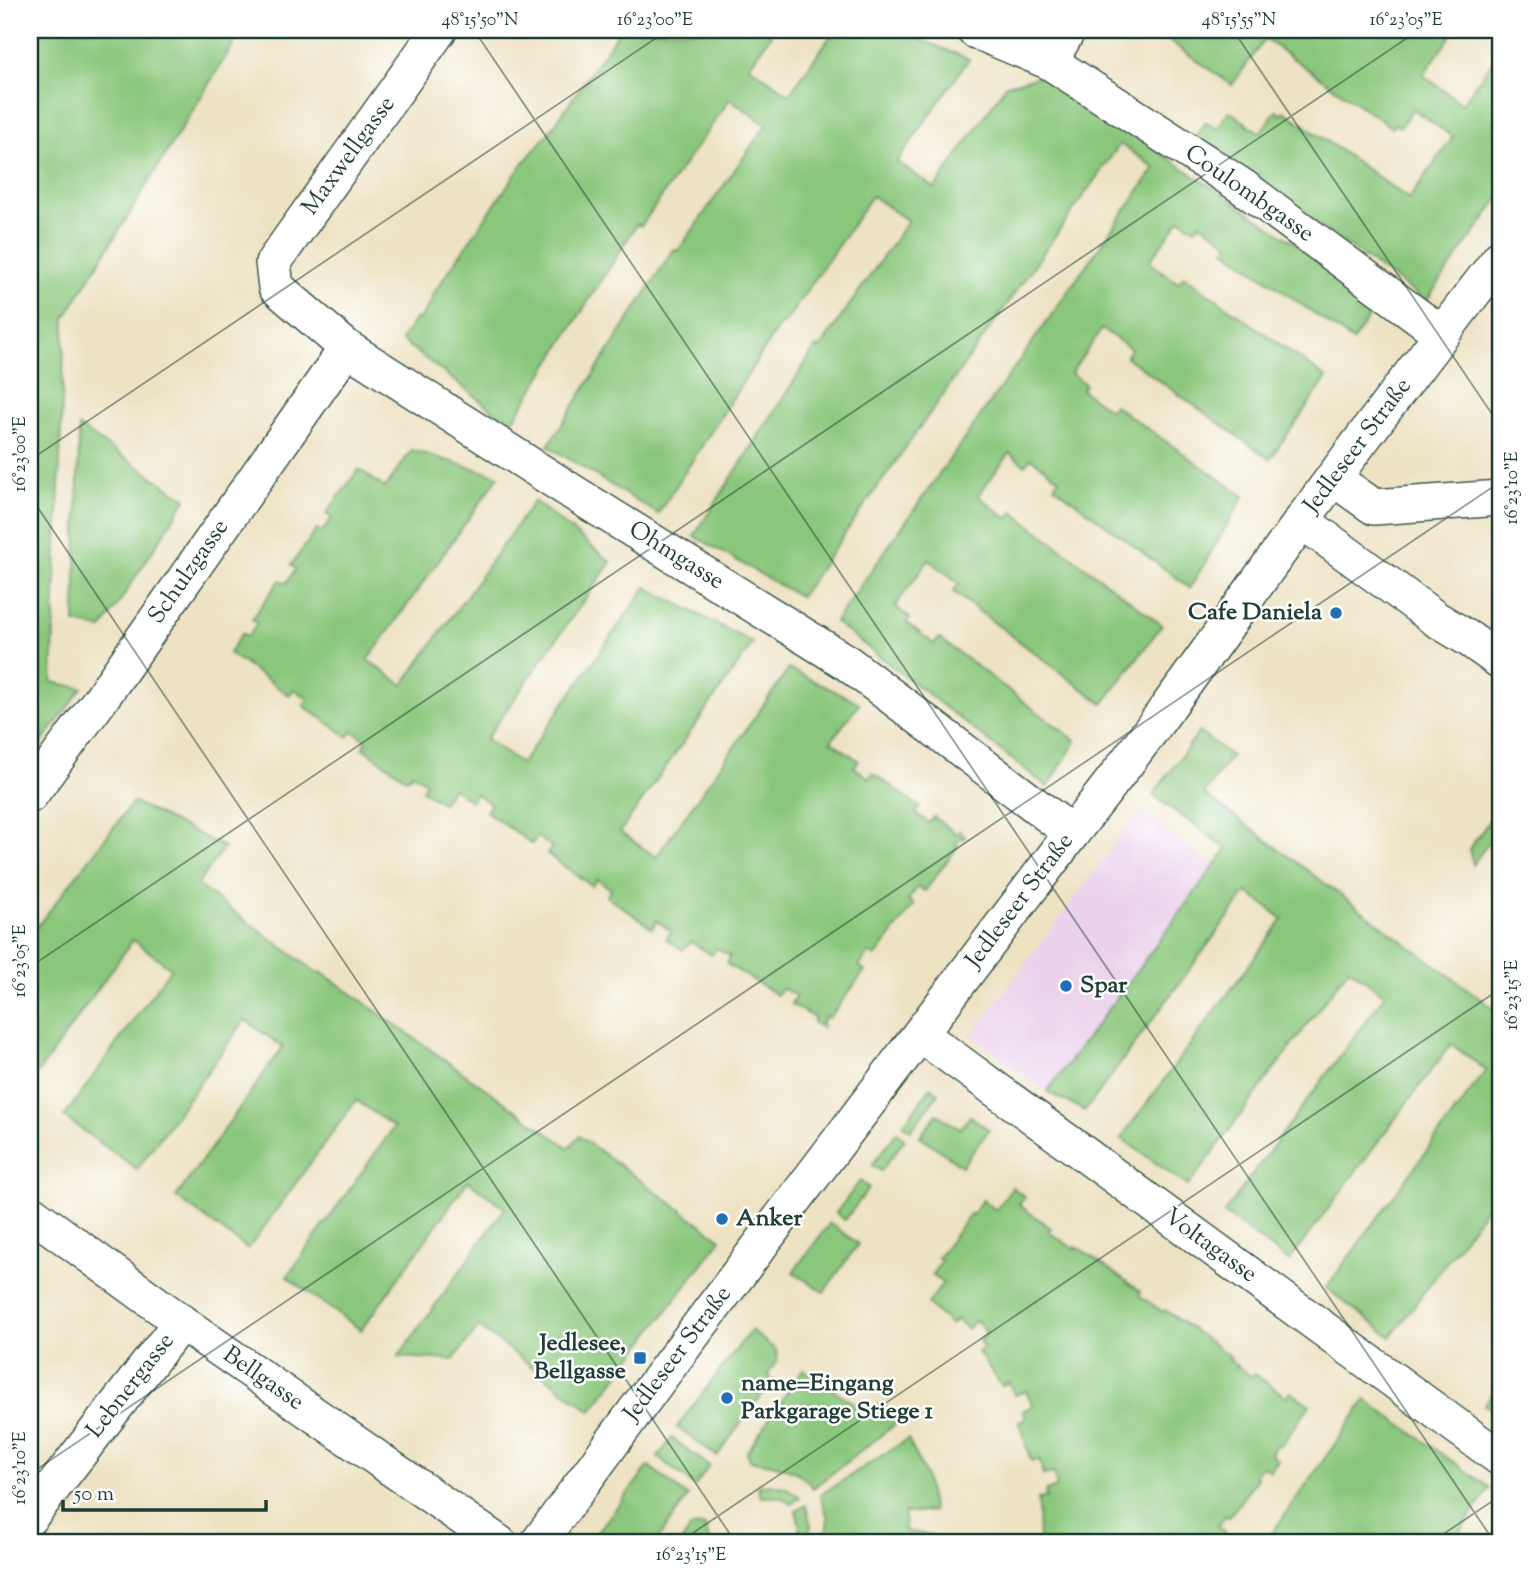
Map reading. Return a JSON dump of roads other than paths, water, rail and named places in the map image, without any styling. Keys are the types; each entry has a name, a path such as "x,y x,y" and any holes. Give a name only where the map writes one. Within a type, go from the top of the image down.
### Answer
{"street":[{"name":"Maxwellgasse","path":"276,287 273,263 439,30"},
{"name":"Coulombgasse","path":"974,30 1051,62 1243,187 1442,334"},
{"path":"1051,62 1068,30"},
{"name":"Jedleseer Straße","path":"538,1543 662,1375 1188,681 1333,478 1500,258"},
{"name":"Ohmgasse","path":"276,287 347,348 846,662 1072,833"},
{"name":"Schulzgasse","path":"30,795 100,700 347,348"},
{"path":"1333,478 1374,507 1500,498"},
{"path":"1302,521 1436,619 1500,661"},
{"name":"Voltagasse","path":"920,1034 1500,1458"},
{"name":"Bellgasse","path":"30,1212 181,1322 499,1543"},
{"name":"Lebnergasse","path":"30,1517 181,1322"}],"place":[{"name":"Cafe Daniela","path":"1336,613"},
{"name":"Spar","path":"1066,986"},
{"name":"Anker","path":"722,1219"},
{"name":"Jedlesee, Bellgasse","path":"640,1358"},
{"name":"name=Eingang Parkgarage Stiege 1","path":"727,1398"}]}
